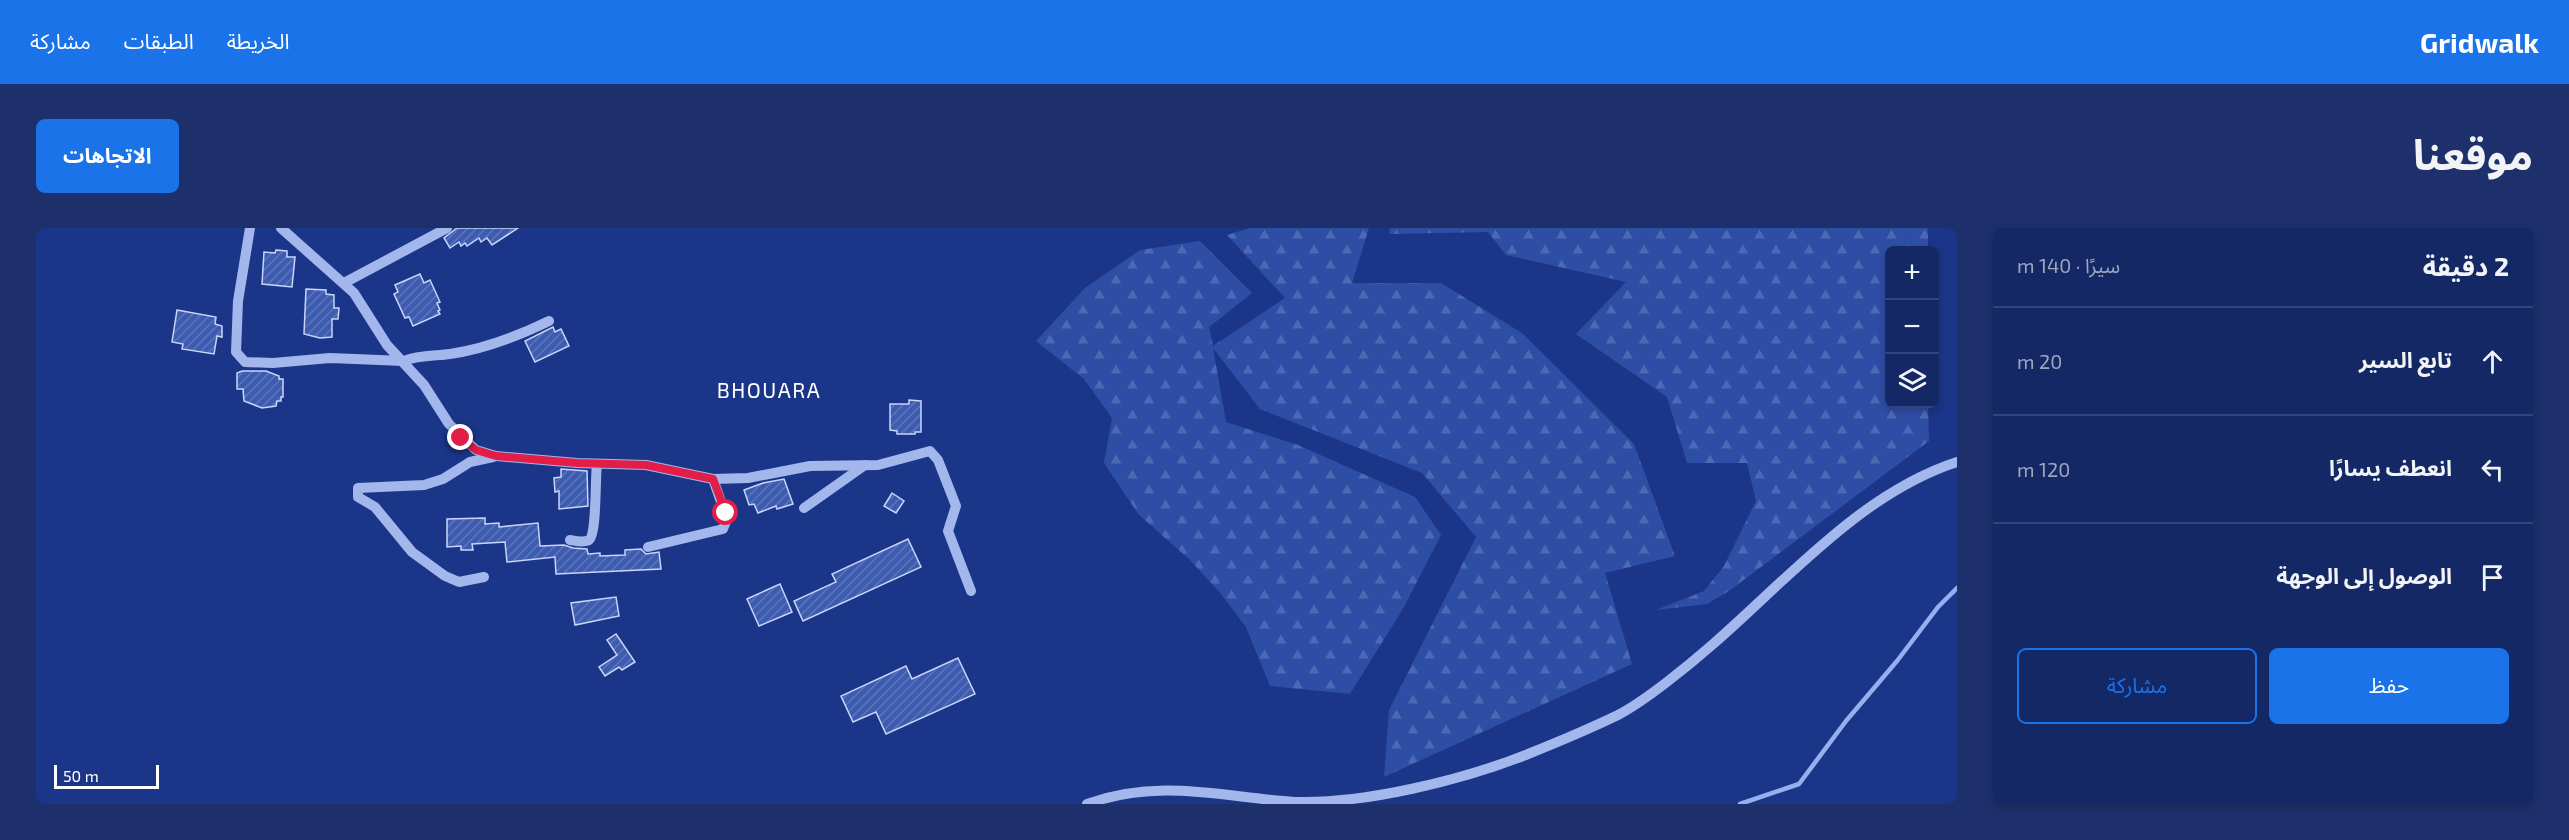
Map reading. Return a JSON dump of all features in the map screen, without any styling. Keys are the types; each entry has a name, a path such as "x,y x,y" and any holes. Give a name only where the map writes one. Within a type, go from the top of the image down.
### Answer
{"street":[{"path":"250,228 238,301 236,352 245,362 273,363 330,358 404,361 484,347 549,321"},
{"path":"281,228 354,293 387,345 404,361 461,438 476,450 496,456 597,464 646,465 713,479 748,478 810,466 878,465 930,451 938,460 956,506 948,531 971,591"},
{"path":"344,283 447,228"},
{"path":"484,577 459,582 445,576 412,552 375,507 358,497 358,488 424,485 443,479 471,462 496,456"},
{"path":"1087,804 1117,794 1178,790 1295,802 1328,803 1450,780 1526,755 1620,714 1710,647 1839,531 1884,498 1957,462"},
{"path":"570,540 586,541 591,538 594,529 594,484 597,464"},
{"path":"804,508 866,465"},
{"path":"648,547 723,529 727,519 713,479"}],"green space":[{"path":"1250,228 1369,228 1352,283 1441,283 1522,333 1634,444 1675,556 1605,573 1632,664 1384,777 1389,710 1476,537 1422,473 1260,409 1213,348 1226,422 1298,445 1415,497 1441,535 1404,607 1350,694 1270,686 1246,627 1221,594 1189,559 1139,515 1104,463 1112,418 1084,379 1036,341 1085,288 1140,250 1200,241 1252,293 1209,327 1213,346 1285,298 1227,235"},
{"path":"1390,228 1928,228 1928,246 1885,246 1885,408 1928,408 1929,441 1729,591 1707,604 1656,610 1704,591 1724,566 1756,501 1747,463 1687,463 1667,397 1576,334 1626,282 1506,255 1488,232 1389,234"}],"building":[{"path":"457,228 518,228 492,245 487,238 481,242 479,238 467,246 465,243 461,246 459,242 450,248 444,238"},
{"path":"276,250 287,251 287,257 295,257 292,287 262,284 264,252 275,253"},
{"path":"420,274 424,283 430,280 440,302 437,303 440,314 413,326 409,317 405,318 394,294 398,292 395,285"},
{"path":"306,289 326,290 326,294 334,295 334,308 339,308 338,319 332,319 332,337 320,338 304,334"},
{"path":"177,310 216,317 215,324 222,326 222,337 217,336 214,354 182,349 183,344 172,342"},
{"path":"553,327 555,332 561,329 569,346 535,362 525,341"},
{"path":"266,371 283,379 281,401 277,401 276,406 262,408 244,401 243,389 237,389 237,373"},
{"path":"909,400 921,401 921,432 897,434 897,431 890,430 890,404 909,404"},
{"path":"561,469 587,471 588,506 559,509 559,491 555,492 554,478 561,477"},
{"path":"784,479 793,504 777,509 776,506 758,513 754,504 749,505 744,490"},
{"path":"892,493 904,501 896,513 884,506"},
{"path":"485,518 485,524 499,523 499,527 538,523 540,546 564,545 587,549 588,554 600,553 600,556 625,555 625,550 641,549 646,554 659,552 661,569 556,574 555,557 507,562 505,542 472,544 473,550 461,550 461,546 447,547 447,519"},
{"path":"908,539 921,567 803,621 794,601 836,582 832,574"},
{"path":"780,584 792,612 759,626 747,599"},
{"path":"616,597 619,616 575,625 571,603"},
{"path":"616,634 635,662 622,670 619,667 605,676 599,667 617,655 607,640"},
{"path":"958,658 975,694 886,734 876,712 853,722 841,696 906,666 912,679"}],"waterway":[{"path":"1740,804 1799,784 1846,721 1897,661 1938,607 1957,588"}],"district":[{"name":"BHOUARA","path":"769,389"}],"route":[{"path":"461,438 476,450 496,456 577,463 646,465 713,479 726,513"}]}
